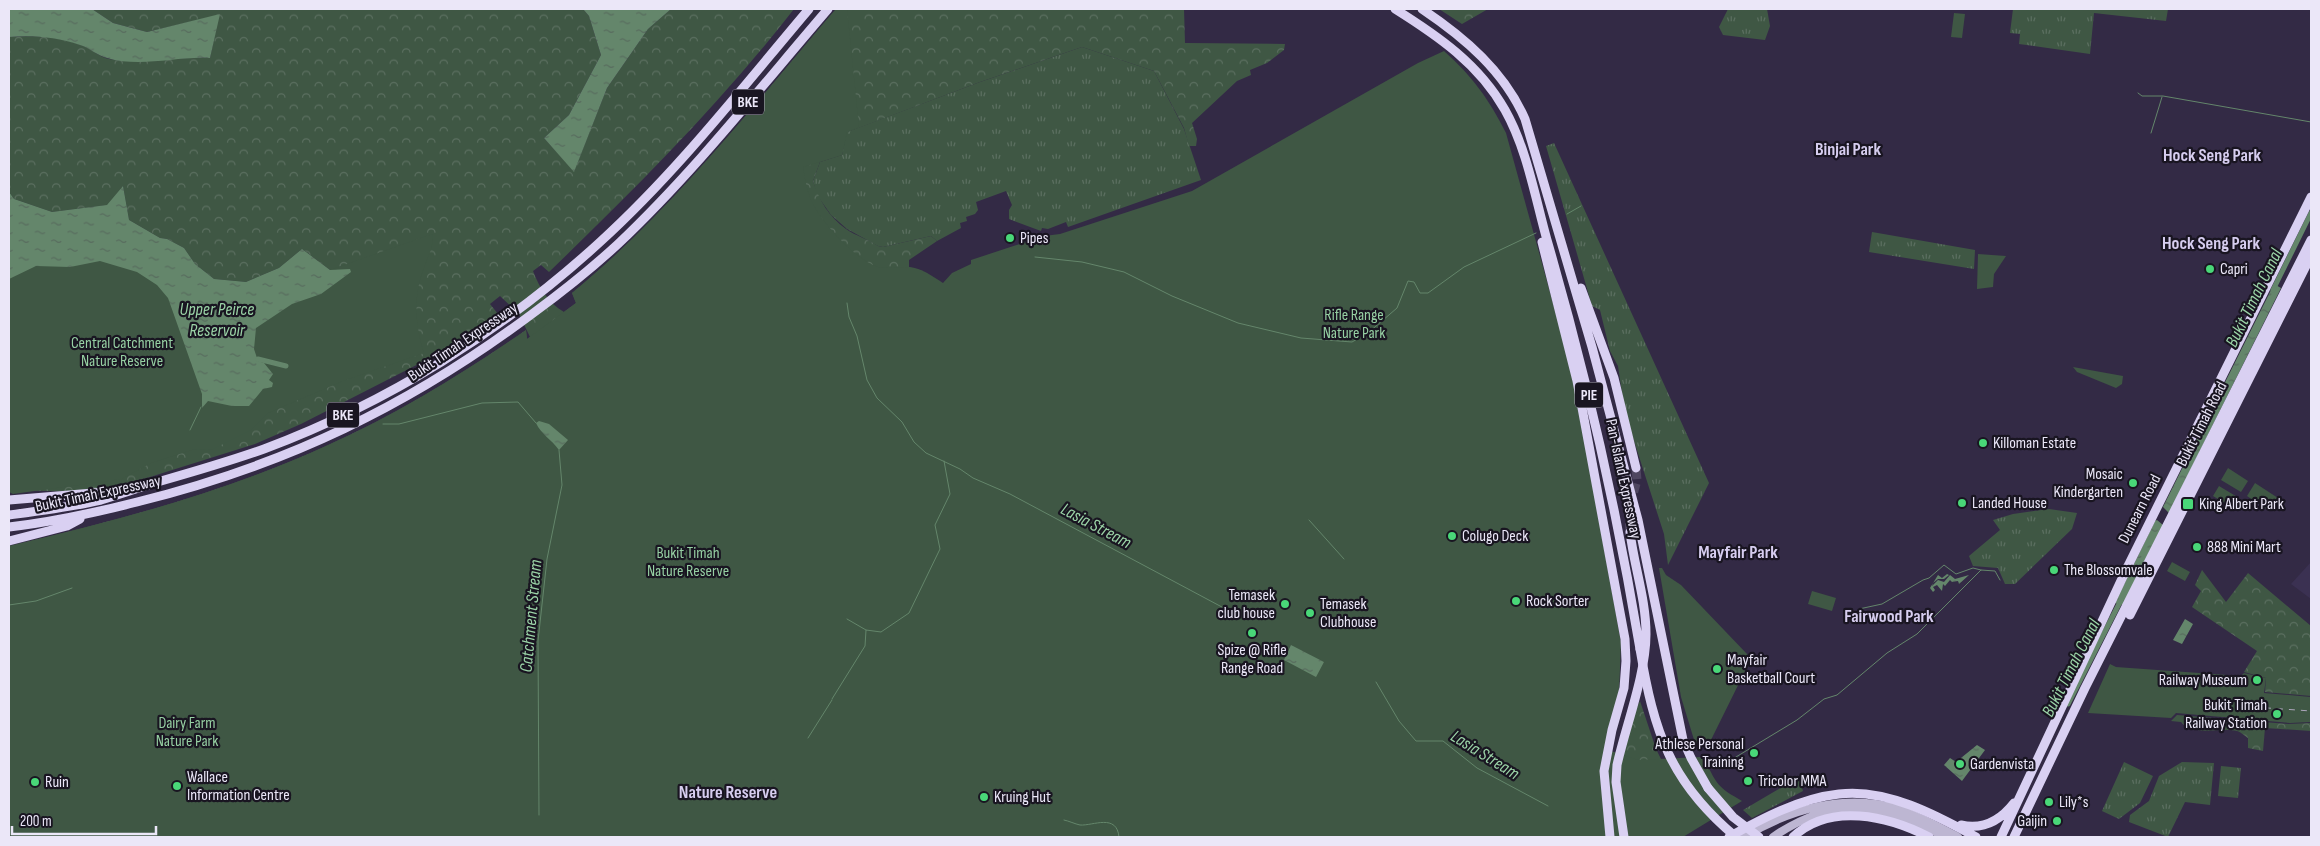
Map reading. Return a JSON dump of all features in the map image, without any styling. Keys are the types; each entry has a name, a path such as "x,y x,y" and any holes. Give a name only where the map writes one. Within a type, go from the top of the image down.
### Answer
{"highway":[{"name":"Bukit Timah Expressway","path":"9,515 99,500 219,465 266,448 323,424 399,386 480,337 600,243 641,202 705,132 809,9"},
{"name":"Bukit Timah Expressway","path":"9,527 89,515 229,476 324,440 405,398 486,348 558,295 617,244 677,184 828,9"},
{"name":"Pan-Island Expressway","path":"1395,9 1430,31 1460,54 1485,82 1505,110 1524,158 1563,295 1589,398 1623,552 1647,690 1657,727 1668,756 1680,778 1702,805 1736,837"},
{"name":"Pan-Island Expressway","path":"1422,9 1470,45 1498,74 1518,103 1544,179 1592,347 1643,541 1676,712 1691,758 1708,788 1733,817 1759,837"},
{"path":"1544,179 1563,226 1583,294 1614,378 1636,468"},
{"path":"1531,185 1540,234 1577,381 1625,639 1624,688 1612,730 1604,780 1610,837"},
{"name":"Dunearn Road","path":"2001,837 2115,593 2311,197"},
{"name":"Bukit Timah Road","path":"2014,837 2085,688 2204,462 2293,284 2311,240"},
{"path":"2293,284 2311,256"},
{"path":"2114,634 2128,619 2204,462"},
{"path":"9,500 134,489"},
{"path":"9,541 67,526 89,515"},
{"path":"1624,837 1618,801 1617,765 1642,665 1646,635 1645,608 1630,532"},
{"path":"2115,593 2115,601 2119,605 2125,606 2131,600"},
{"path":"1730,837 1753,824 1797,805 1838,794 1879,796 1914,807 1948,822 1972,828 1984,826 2009,809 2023,791"},
{"path":"1618,801 1625,815 1630,837"},
{"path":"2022,837 2025,815"},
{"path":"1793,837 1812,823 1828,817 1855,816 1888,821 1929,837"},
{"path":"1948,822 1960,834 1976,837"}],"main road":[{"path":"1744,837 1791,814 1856,802 1878,804 1900,810 1960,834"},
{"path":"1773,837 1823,808 1877,810 1897,816 1945,837"}],"shaded area":[{"path":"2311,562 2311,599 2291,584"}],"green space":[{"path":"92,9 583,9 589,16 601,55 569,115 544,138 574,171 607,88 648,29 671,9 794,9 707,112 614,209 549,272 541,265 533,271 545,294 564,312 576,303 572,293 644,228 677,193 836,9 1184,9 1185,43 1285,44 1284,50 1267,63 1250,70 1251,75 1237,81 1192,123 1197,139 1196,146 1189,146 1184,128 1154,71 1082,47 980,82 848,132 842,155 820,162 813,181 818,195 825,208 840,224 878,246 883,247 931,236 937,241 909,260 909,267 923,271 917,277 350,475 9,546 130,516 249,478 326,446 378,421 453,378 526,330 527,339 530,337 519,314 500,296 490,304 498,314 436,355 301,424 255,444 150,477 107,488 82,492 9,490 9,279 168,298 330,270 302,249 279,268 246,282 214,279 195,264 184,248 167,239 160,238 129,220 123,186 108,205 52,212 14,199 9,192 9,37 36,36 54,38 85,46 105,58 122,61 210,58 219,15 147,32 113,23"},
{"path":"836,9 847,9 859,127 847,132 842,155 803,167 806,186 811,200 825,222 841,241 869,263 882,268 909,267 918,269 943,283 952,273 971,264 971,260 1044,236 1060,234 1192,191 1418,63 1444,51 1479,89 1506,133 1564,343 1576,394 1621,642 1619,694 1605,749 1638,760 1700,757 1718,784 1742,801 1683,837 9,837 9,546 130,516 249,478 326,446 378,421 453,378 526,330 527,339 576,303 572,293 644,228 677,193"},
{"path":"1439,9 1488,9 1462,24"},
{"path":"1728,9 1767,9 1770,26 1765,40 1723,35 1719,27"},
{"path":"2013,9 2168,9 2166,21 2094,13 2090,54 2019,44 2020,34 2010,33"},
{"path":"1954,13 1965,14 1962,38 1951,37"},
{"path":"1082,47 1154,71 1184,129 1201,180 1068,227 1066,222 1048,229 1042,228 1041,231 1009,219 1009,210 1012,205 1006,191 976,202 978,210 975,214 966,217 967,221 960,223 961,228 937,241 931,236 883,247 847,229 831,215 817,195 813,181 820,162 842,155 847,132 980,82"},
{"path":"1554,143 1709,483 1668,565 1664,534 1625,413 1618,366 1610,351 1600,310 1592,306 1546,146"},
{"name":"Central Catchment Nature Reserve","path":"123,186 129,220 160,238 167,239 184,248 195,264 214,279 246,282 279,268 302,249 330,270 432,234 431,247 420,278 416,311 424,353 343,381 268,413 251,430 213,449 192,450 151,463 122,479 13,494 9,492 9,192 14,199 52,212 107,205"},
{"path":"1872,232 1975,250 1974,269 1869,252"},
{"path":"1978,254 2006,256 1994,274 1993,287 1977,289"},
{"path":"2073,367 2123,376 2122,384 2116,388 2077,372"},
{"path":"2228,468 2248,481 2241,492 2221,480"},
{"path":"2255,483 2278,498 2269,511 2247,496"},
{"path":"2219,486 2239,498 2233,508 2213,496"},
{"path":"2049,509 2077,513 2072,529 2015,584 2005,584 1998,568 1973,566 1969,556 2000,530 1993,520 2013,514"},
{"path":"2172,562 2190,572 2185,581 2167,571"},
{"name":"Mayfair Park","path":"1659,568 1662,568 1666,575 1681,585 1747,654 1750,661 1707,748 1695,743 1681,697"},
{"path":"2202,570 2226,602 2248,573 2311,626 2311,696 2265,692 2266,678 2244,672 2257,651 2192,607 2201,591 2195,585"},
{"path":"1812,591 1836,598 1832,611 1808,604"},
{"path":"2110,664 2116,667 2241,676 2244,673 2266,678 2264,693 2311,697 2311,722 2290,723 2176,713 2171,718 2088,713"},
{"path":"1640,701 1656,749 1669,775 1621,768 1631,719"},
{"path":"2177,715 2288,724 2311,723 2311,731 2265,728 2263,751 2248,748 2248,738 2238,732 2231,730 2208,731 2193,729 2186,727 2181,722 2171,721"},
{"path":"2124,762 2153,776 2140,803 2119,819 2102,811"},
{"path":"2182,762 2214,763 2210,805 2185,802 2168,837 2129,822 2130,815 2149,801 2159,776"},
{"path":"2221,766 2241,768 2238,798 2218,796"},
{"path":"1799,777 1803,791 1752,818 1743,810"}],"water":[{"path":"9,9 92,9 113,23 147,32 220,14 210,58 133,62 104,57 84,46 53,38 9,37"},
{"path":"583,9 671,9 648,29 607,88 574,172 544,138 569,115 601,55 589,16"},
{"name":"Upper Peirce Reservoir","path":"123,186 129,220 160,238 167,239 184,248 195,264 214,279 246,282 279,268 302,249 330,270 350,269 351,272 321,294 292,304 256,328 254,349 258,361 264,363 273,374 269,380 273,383 272,387 263,389 249,406 232,406 208,401 202,408 202,394 168,298 157,285 137,272 100,261 70,267 36,266 9,279 9,192 14,199 52,212 107,205"},
{"path":"2274,284 2281,288 2169,513 2163,507"},
{"path":"539,421 549,424 568,440 559,450 538,427 536,423"},
{"path":"2157,520 2163,525 2123,605 2115,603 2155,521"},
{"path":"1947,574 1949,575 1944,579 1938,579 1933,583 1938,575 1942,578"},
{"path":"1950,575 1955,579 1969,575 1959,584 1958,581 1952,582 1950,580 1945,586 1943,584 1942,591 1937,585 1933,587 1935,590 1933,592 1930,588 1933,583 1932,586 1938,580 1944,582"},
{"path":"2185,619 2193,624 2182,644 2173,640"},
{"path":"1291,645 1324,662 1316,677 1284,660"},
{"name":"Gardenvista","path":"1977,745 1985,750 1962,781 1944,765 1950,758 1956,762"}],"waterway":[{"path":"2138,93 2142,96 2163,96 2311,122"},
{"path":"2151,133 2162,97"},
{"path":"1567,214 1581,206"},
{"name":"Bukit Timah Canal","path":"2273,290 2311,213"},
{"path":"1035,257 1082,262 1124,272 1172,296 1238,323 1301,338 1352,342 1368,333 1397,308 1408,281 1414,282 1420,293 1428,293 1464,267 1536,233"},
{"name":"Lasia Stream","path":"847,303 849,317 857,336 867,380 877,398 902,422 914,442 926,453 960,469 973,478 1010,494 1235,614"},
{"path":"258,359 286,366"},
{"path":"383,424 399,424 482,403 518,402 536,423"},
{"path":"190,430 201,407"},
{"name":"Catchment Stream","path":"539,815 538,641 547,559 562,485 559,450"},
{"name":"Lasia Stream","path":"832,699 865,646 866,630 881,632 909,613 940,549 935,525 950,494 944,461"},
{"path":"1309,520 1344,559"},
{"path":"1859,609 1882,604 1929,578 1944,565 1956,574 1973,568 1981,570"},
{"path":"1720,761 1731,760 1797,720 1824,699 1837,695 1887,653 1917,634 1981,570 1995,571 2000,580"},
{"path":"9,605 36,601 72,588"},
{"name":"Bukit Timah Canal","path":"2068,704 2121,600"},
{"path":"847,619 866,630"},
{"name":"Lasia Stream","path":"1376,682 1399,721 1416,741 1443,741 1477,768 1548,806"},
{"name":"Lasia Stream","path":"808,738 832,700"},
{"path":"1064,820 1080,825 1109,823 1114,825 1119,837"}],"tunnel":[{"path":"1630,532 1629,509 1637,480 1636,468"}],"railway":[{"path":"2253,707 2311,711"}],"place":[{"name":"Pipes","path":"1010,238"},
{"name":"Capri","path":"2210,269"},
{"name":"Killoman Estate","path":"1983,443"},
{"name":"Mosaic Kindergarten","path":"2133,483"},
{"name":"Landed House","path":"1962,503"},
{"name":"King Albert Park","path":"2188,504"},
{"name":"Colugo Deck","path":"1452,536"},
{"name":"888 Mini Mart","path":"2197,547"},
{"name":"The Blossomvale","path":"2054,570"},
{"name":"Rock Sorter","path":"1516,601"},
{"name":"Temasek club house","path":"1285,604"},
{"name":"Temasek Clubhouse","path":"1310,613"},
{"name":"Spize @ Rifle Range Road","path":"1252,633"},
{"name":"Mayfair Basketball Court","path":"1717,669"},
{"name":"Railway Museum","path":"2257,680"},
{"name":"Bukit Timah Railway Station","path":"2277,714"},
{"name":"Athlese Personal Training","path":"1754,753"},
{"name":"Gardenvista","path":"1960,764"},
{"name":"Tricolor MMA","path":"1748,781"},
{"name":"Ruin","path":"35,782"},
{"name":"Wallace Information Centre","path":"177,786"},
{"name":"Kruing Hut","path":"984,797"},
{"name":"Lily*s","path":"2049,802"},
{"name":"Gaijin","path":"2057,821"}],"district":[{"name":"Binjai Park","path":"1848,149"},
{"name":"Hock Seng Park","path":"2212,155"},
{"name":"Hock Seng Park","path":"2211,243"},
{"name":"Mayfair Park","path":"1738,552"},
{"name":"Fairwood Park","path":"1889,616"},
{"name":"Nature Reserve","path":"728,792"}],"park label":[{"name":"Rifle Range Nature Park","path":"1354,324"},
{"name":"Bukit Timah Nature Reserve","path":"688,562"},
{"name":"Dairy Farm Nature Park","path":"187,732"}]}
